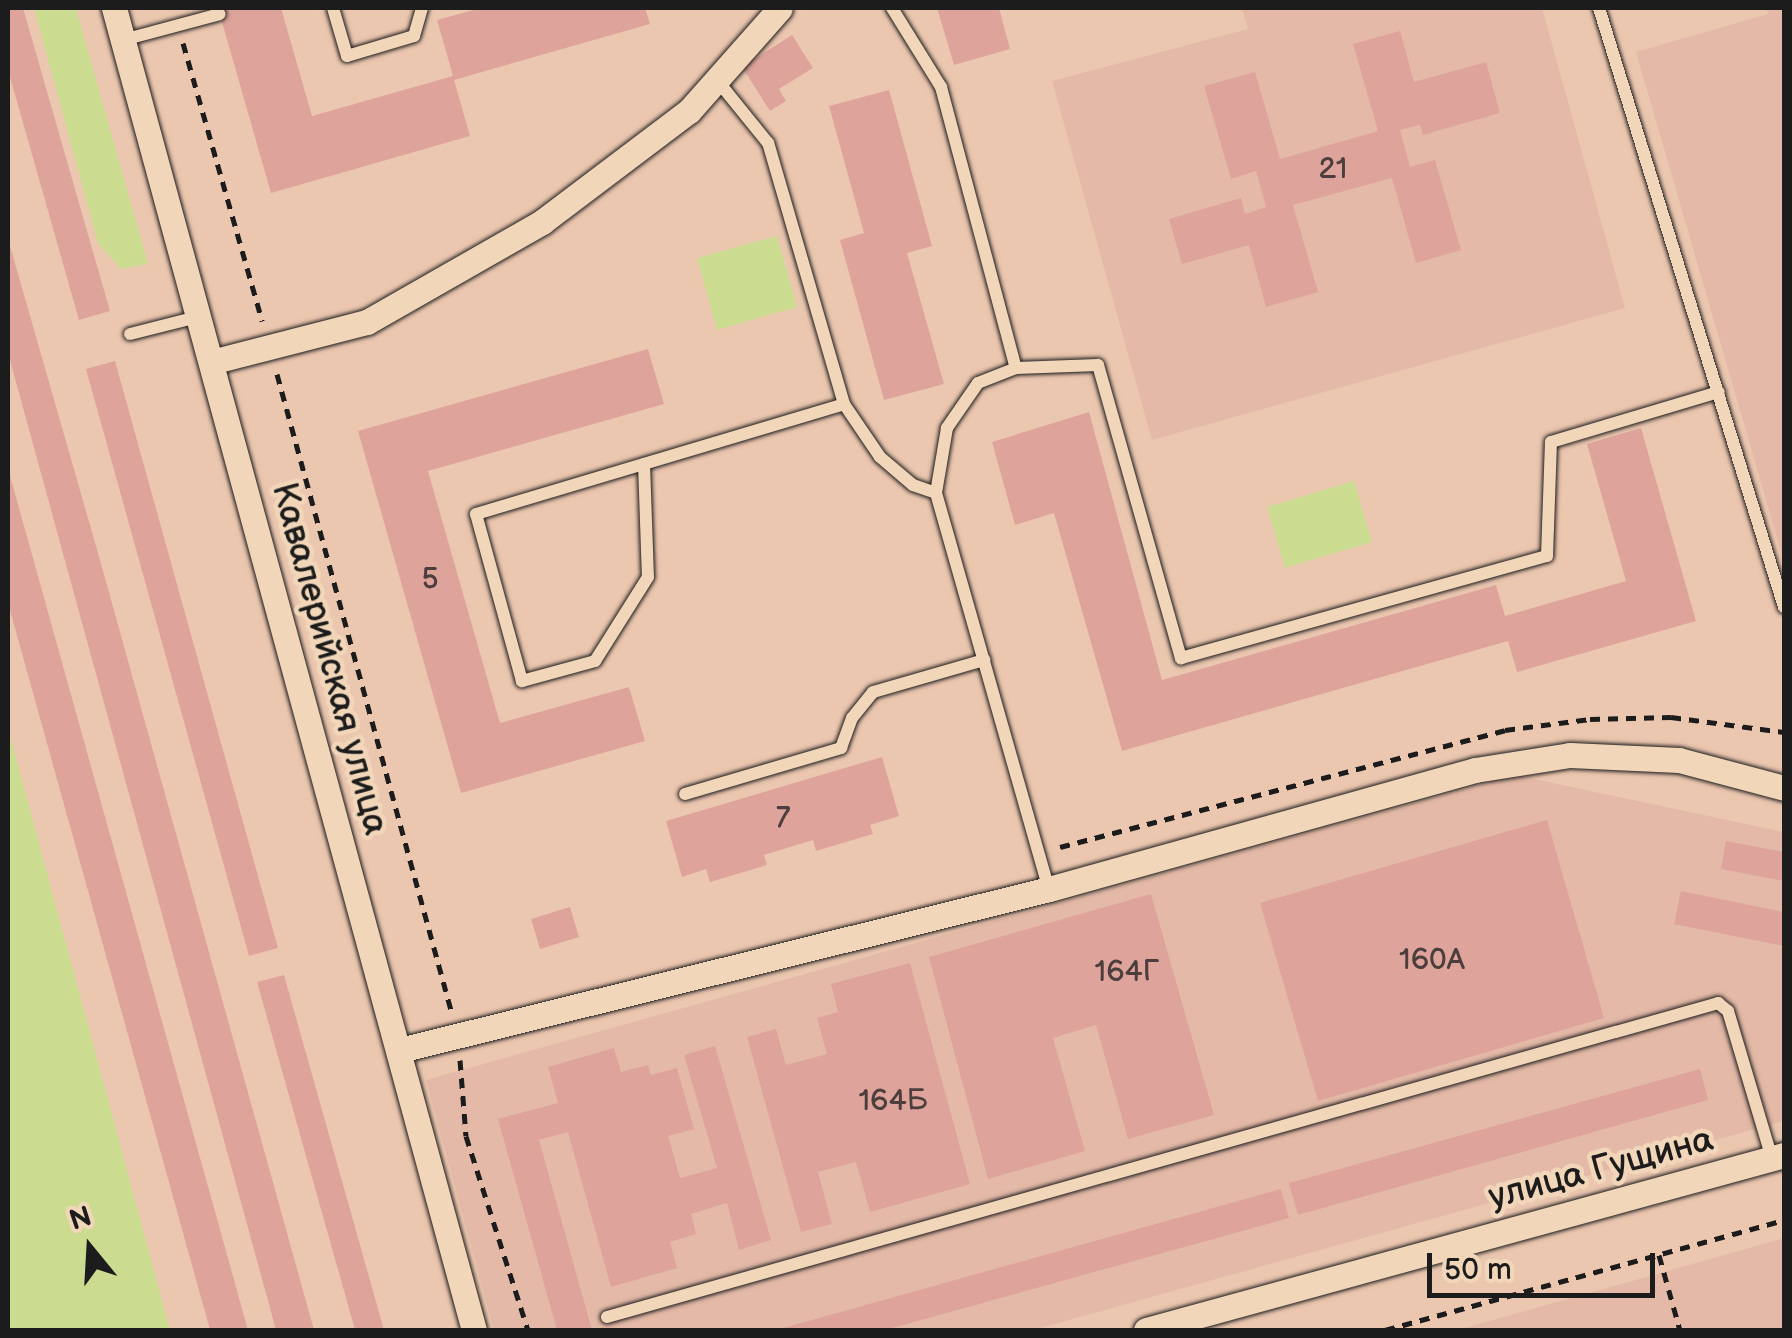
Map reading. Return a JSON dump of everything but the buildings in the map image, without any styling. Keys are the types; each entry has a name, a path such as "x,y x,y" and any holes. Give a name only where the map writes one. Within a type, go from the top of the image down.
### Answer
{"street":[{"name":"Кавалерийская улица","path":"114,8 474,1330"},
{"path":"211,362 367,322 542,222 689,111 780,8"},
{"path":"400,1050 1049,889 1475,770 1570,756 1679,760 1784,788"},
{"name":"улица Гущина","path":"1146,1330 1778,1157"}],"lane":[{"path":"333,8 347,56 414,36 422,8"},
{"path":"892,8 941,87 1016,368"},
{"path":"1599,8 1784,607"},
{"path":"123,40 220,14"},
{"path":"717,80 768,143 844,404 880,457 913,485 936,493"},
{"path":"130,334 197,316"},
{"path":"1049,889 936,493 947,428 978,383 1016,368 1098,365 1181,658 1548,556 1552,442 1719,392"},
{"path":"644,464 648,577 596,661 522,681 476,514 844,404"},
{"path":"684,794 841,748 852,718 873,692 984,660"},
{"path":"607,1317 1718,1003 1728,1010 1778,1157"}],"path":[{"path":"178,25 458,1036 466,1136 528,1330"},
{"path":"1385,1330 1784,1220"},
{"path":"1659,1254 1680,1330"}],"shaded area":[{"path":"1242,8 1542,8 1625,308 1152,440 1052,81 1248,29"},
{"path":"1767,8 1784,8 1784,562 1636,52 1768,14"},
{"path":"1516,775 1784,832 1784,1121 1033,1330 494,1330 426,1080"},
{"path":"1784,1238 1784,1330 1457,1330 1664,1272"}],"green space":[{"path":"34,8 76,8 148,264 121,269 98,243"},
{"path":"777,236 797,307 717,330 697,258"},
{"path":"1354,481 1372,542 1285,568 1267,507"},
{"path":"8,728 170,1330 8,1330"}]}
